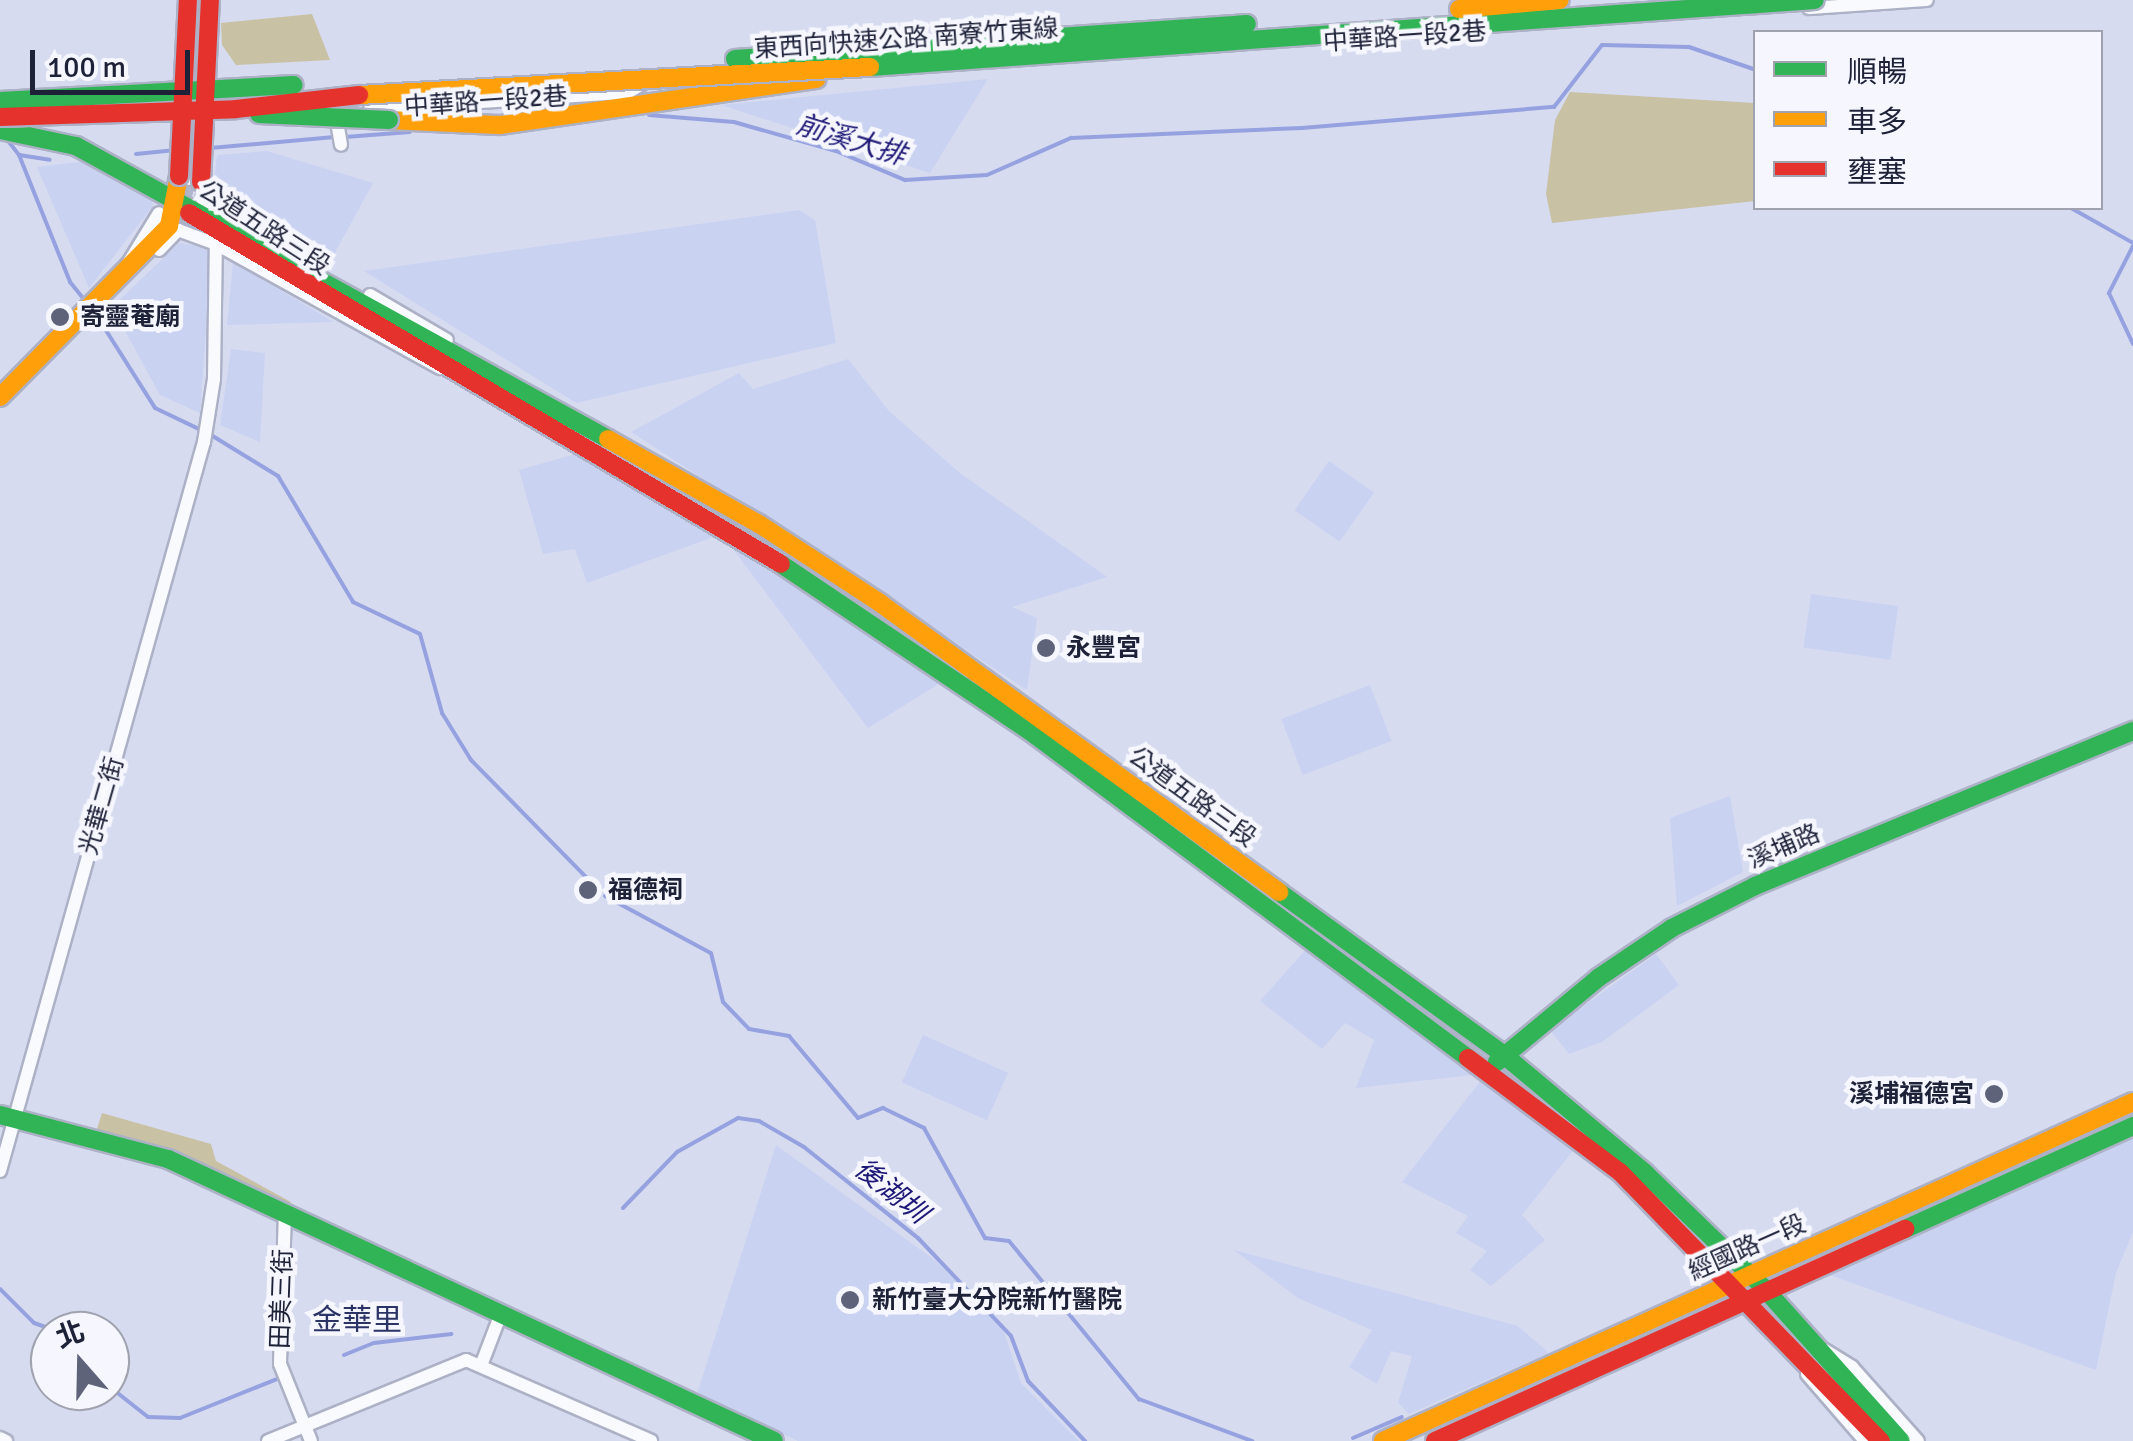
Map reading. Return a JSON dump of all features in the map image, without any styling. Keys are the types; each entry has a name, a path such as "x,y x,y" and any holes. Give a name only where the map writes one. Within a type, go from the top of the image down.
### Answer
{"main road":[{"path":"186,179 188,0"},
{"path":"0,396 169,226 186,179 210,0"},
{"name":"東西向快速公路 南寮竹東線","path":"0,101 566,70 1560,0"},
{"name":"東西向快速公路 南寮竹東線","path":"0,117 236,109 358,95 920,64 1814,0"},
{"path":"236,109 500,125 832,76"},
{"path":"0,130 76,146 177,203"},
{"name":"公道五路三段","path":"177,203 218,218 474,360 880,604 1504,1055 1644,1173 1764,1288 1825,1350 1901,1441"},
{"name":"公道五路三段","path":"177,203 210,230 636,477 879,626 1490,1070 1620,1172 1881,1441"},
{"name":"溪埔路","path":"1490,1070 1504,1055 1672,928 1772,878 2133,731"},
{"name":"經國路一段","path":"1383,1441 2133,1102"},
{"path":"7,1117 168,1159 774,1441"},
{"name":"經國路一段","path":"1435,1441 1764,1288 2133,1126"}],"street":[{"name":"中華路一段2巷","path":"832,76 1926,0"},
{"name":"中華路一段2巷","path":"186,179 173,124 627,93 657,76 863,64 884,72"},
{"path":"814,66 832,76"},
{"name":"中華路一段2巷","path":"302,114 337,122 369,110"},
{"path":"186,179 193,122"},
{"path":"337,122 341,145"},
{"name":"公道五路三段","path":"186,179 432,329 474,360"},
{"path":"124,274 160,213"},
{"name":"公道五路三段","path":"124,274 152,258 178,230 216,244 412,357 459,375"},
{"name":"光華二街","path":"0,1171 7,1117 204,442 210,411 216,244"},
{"path":"636,477 646,460"},
{"name":"田美三街","path":"285,1212 280,1364 312,1441"},
{"path":"482,1364 500,1316"},
{"name":"公道五路三段","path":"1825,1350 1852,1367 1918,1441"},
{"name":"公道五路三段","path":"1802,1362 1865,1441"},
{"path":"268,1441 446,1364 482,1364 652,1441"}],"shaded area":[{"path":"312,14 330,60 236,65 222,45 221,23"},
{"path":"988,79 930,173 721,105"},
{"path":"1570,92 1753,103 1753,201 1552,223 1546,194 1555,120"},
{"path":"267,151 373,183 332,258 213,192 217,155"},
{"path":"87,161 151,197 153,206 89,288 37,167"},
{"path":"799,210 815,220 836,343 576,403 364,271"},
{"path":"179,243 212,248 200,413 160,395 112,307"},
{"path":"233,262 334,322 227,325"},
{"path":"231,349 265,353 260,442 220,425"},
{"path":"848,359 889,411 960,473 1107,577 1012,607 1037,618 1027,690 631,432 739,373 753,389"},
{"path":"579,453 719,535 587,583 575,549 543,554 519,470"},
{"path":"1329,461 1374,493 1340,542 1295,510"},
{"path":"732,548 945,680 868,728"},
{"path":"1811,594 1898,606 1891,660 1803,647"},
{"path":"1370,685 1392,741 1303,775 1281,719"},
{"path":"1730,796 1743,872 1677,906 1670,818"},
{"path":"1309,946 1472,1075 1356,1088 1374,1040 1345,1023 1322,1049 1260,1001"},
{"path":"1656,954 1679,985 1602,1042 1569,1054 1550,1030"},
{"path":"923,1035 1008,1073 987,1120 902,1083"},
{"path":"1485,1075 1576,1147 1522,1215 1545,1240 1491,1286 1470,1270 1487,1251 1456,1233 1468,1216 1402,1182"},
{"path":"102,1113 211,1144 216,1161 291,1202 287,1209 96,1132"},
{"path":"2133,1136 2133,1232 2116,1273 2096,1370 1827,1274"},
{"name":"新竹臺大分院新竹醫院","path":"776,1145 936,1261 1003,1329 1021,1383 1079,1441 798,1441 697,1394"},
{"path":"1234,1250 1518,1326 1549,1353 1409,1414 1398,1403 1412,1356 1391,1351 1377,1384 1349,1367 1372,1330 1298,1298"}],"waterway":[{"name":"前溪大排","path":"649,115 734,122 836,151 905,180 987,175 1071,138 1302,128 1554,107 1602,45 1689,47 1753,69"},
{"name":"前溪大排","path":"345,137 410,132"},
{"path":"5,137 19,155 70,282 86,302"},
{"name":"前溪大排","path":"210,148 335,137"},
{"name":"前溪大排","path":"136,154 176,150"},
{"name":"前溪大排","path":"19,155 50,160"},
{"name":"前溪大排","path":"2075,210 2133,243"},
{"name":"前溪大排","path":"2133,246 2109,293 2133,344"},
{"path":"95,313 155,408 203,431"},
{"path":"211,435 278,476 353,602 420,634 442,713 471,760 593,884"},
{"path":"605,896 711,953 723,1002 749,1029 789,1036 858,1118 883,1108 924,1128 985,1238 1009,1241 1139,1399 1252,1441"},
{"name":"後湖圳","path":"623,1208 677,1152 738,1118 759,1121 804,1147 918,1238 1011,1336 1028,1381 1085,1441"},
{"name":"後湖圳","path":"0,1289 30,1319"},
{"name":"後湖圳","path":"344,1355 374,1343 451,1334"},
{"name":"後湖圳","path":"130,1403 148,1417 180,1418 277,1379"},
{"path":"1353,1438 1402,1417"}],"tunnel":[{"path":"178,230 190,179"}],"traffic: fast":[{"path":"870,67 1815,0"},
{"path":"735,59 1247,24"},
{"path":"0,101 294,85"},
{"path":"259,114 389,120"},
{"path":"0,130 76,146 608,439"},
{"path":"781,564 1035,735 1468,1058"},
{"path":"1497,1062 1598,978 1672,928 1755,886 2133,731"},
{"path":"1279,892 1504,1055 1645,1173 1764,1288 1901,1441"},
{"path":"0,1115 168,1159 774,1441"},
{"path":"1905,1229 2133,1126"}],"traffic: slow":[{"path":"1459,9 1560,0"},
{"path":"359,95 870,67"},
{"path":"389,120 500,125 817,79"},
{"path":"0,397 169,226 179,176"},
{"path":"608,439 759,524 880,603 1279,892"},
{"path":"1383,1441 2133,1102"}],"traffic: jam":[{"path":"179,176 188,0"},
{"path":"201,182 210,0"},
{"path":"0,117 236,109 359,95"},
{"path":"189,213 781,564"},
{"path":"1468,1058 1620,1172 1881,1441"},
{"path":"1435,1441 1905,1229"}],"place":[{"name":"寄靈菴廟","path":"60,317"},
{"name":"永豐宮","path":"1046,648"},
{"name":"福德祠","path":"588,890"},
{"name":"溪埔福德宮","path":"1994,1094"},
{"name":"新竹臺大分院新竹醫院","path":"850,1300"}],"district":[{"name":"金華里","path":"357,1321"}]}
